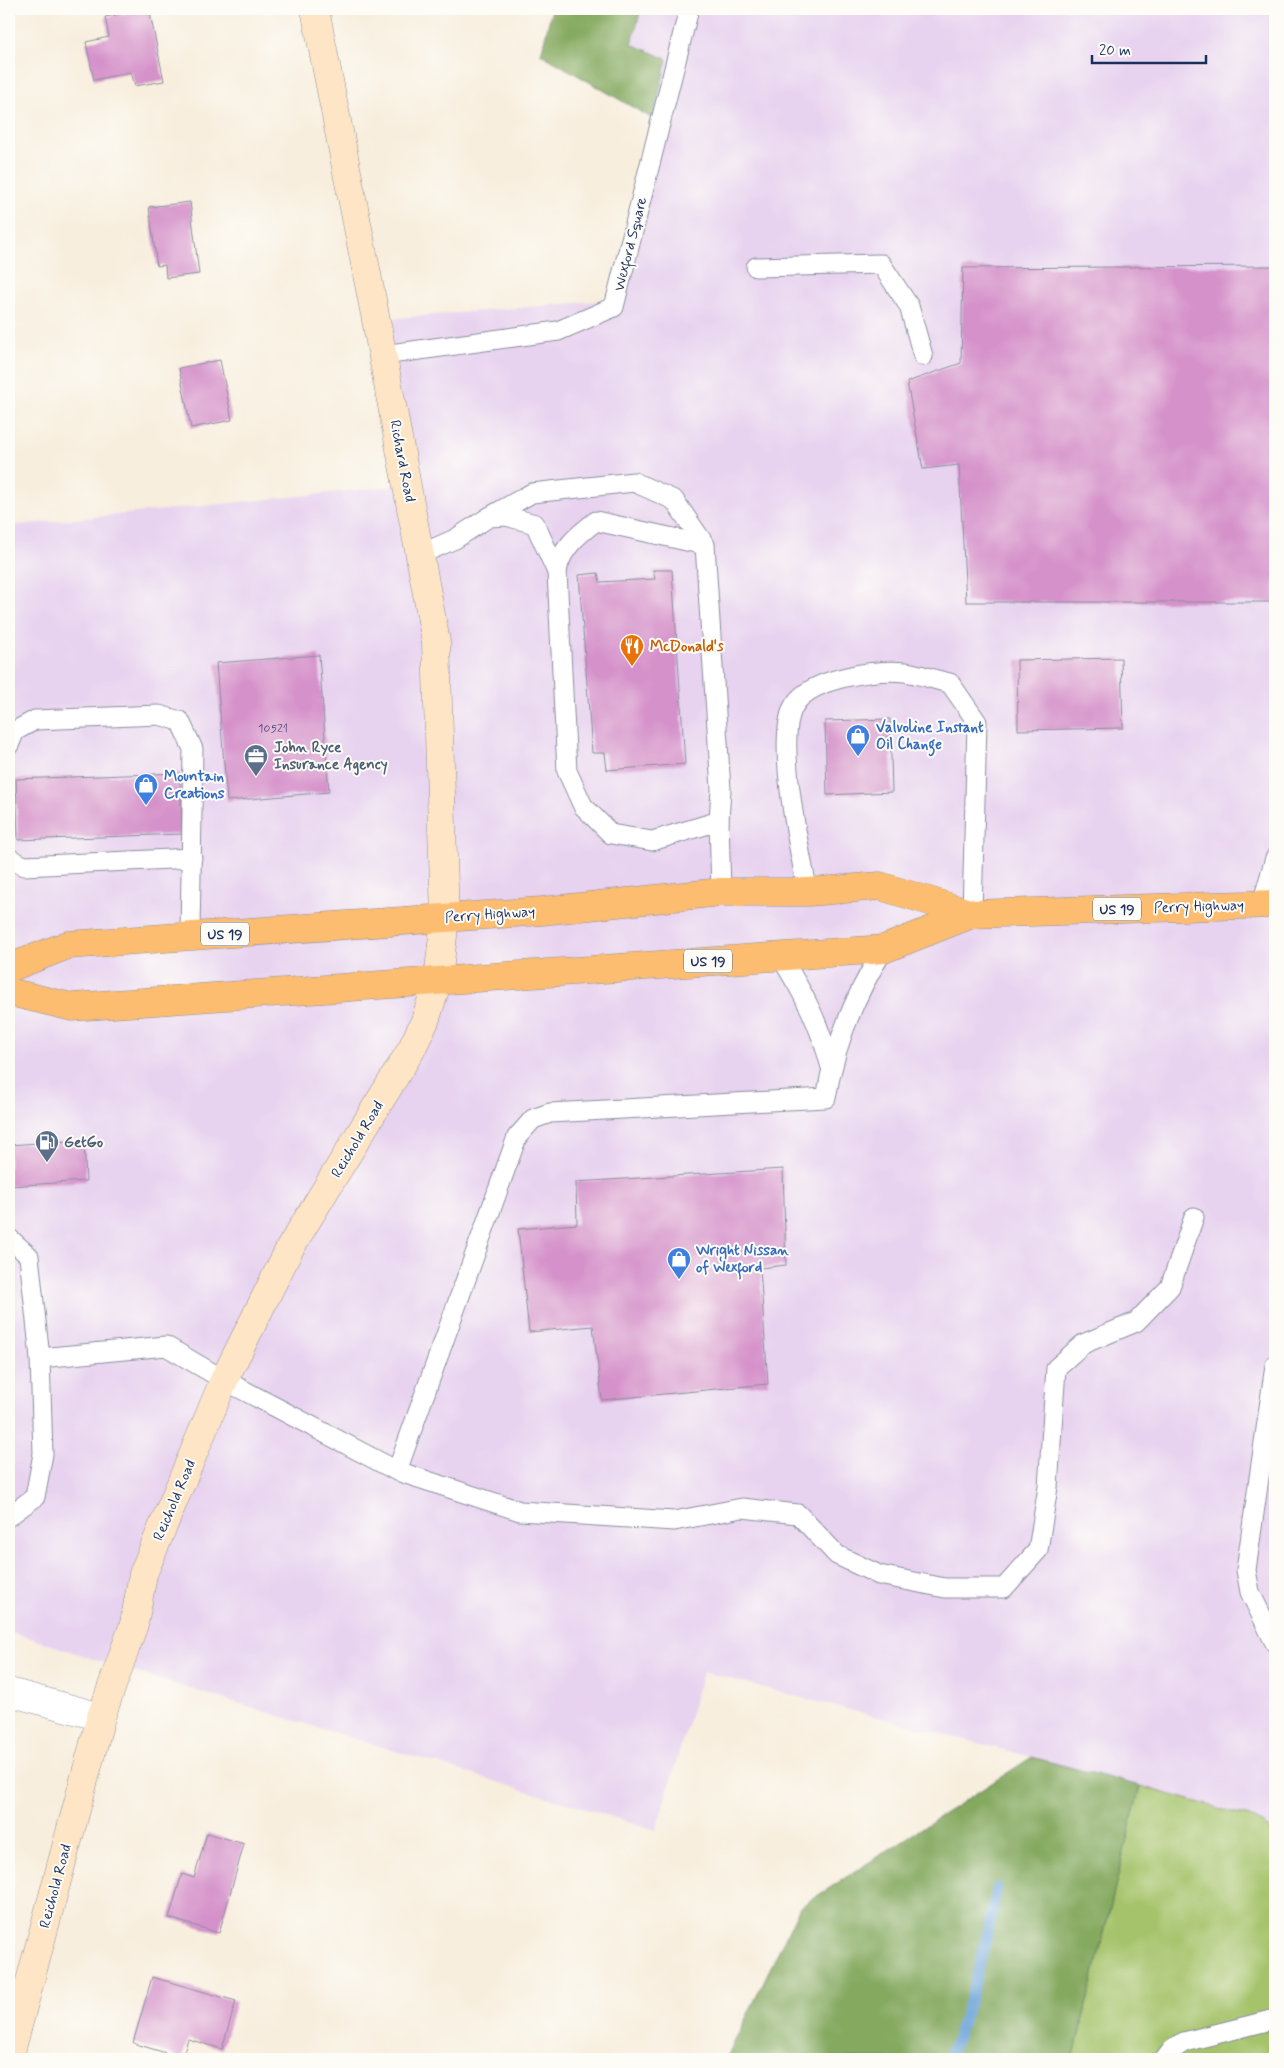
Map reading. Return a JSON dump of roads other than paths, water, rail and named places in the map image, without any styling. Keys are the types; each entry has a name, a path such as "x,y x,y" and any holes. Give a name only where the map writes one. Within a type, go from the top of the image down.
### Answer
{"highway":[{"name":"Perry Highway","path":"9,968 68,945 542,911 721,892 808,892 880,886 972,914 1268,904"},
{"name":"Perry Highway","path":"9,992 72,1007 884,949 972,914"}],"street":[{"name":"Richard Road","path":"315,9 432,615 438,662 445,918"},
{"name":"Reichold Road","path":"9,2059 101,1717 134,1624 143,1574 224,1380 290,1248 411,1050 425,1021 438,980 445,918"},
{"path":"9,1692 101,1717"}],"lane":[{"name":"Wexford Square","path":"383,355 558,331 614,307 689,9"},
{"path":"756,267 880,264 909,306 924,356"},
{"path":"421,554 455,539 532,493 634,482 674,500 705,545 721,789 719,821 721,892"},
{"path":"489,517 506,516 535,524 557,572"},
{"path":"705,545 596,521 576,536 558,562 567,771 584,806 611,834 652,841 719,821"},
{"path":"808,892 793,818 786,736 795,704 818,685 860,675 904,672 950,683 976,722 972,914"},
{"path":"9,745 15,731 35,720 159,716 180,721 193,748 190,936"},
{"path":"9,858 24,866 192,858"},
{"path":"1268,904 1275,858"},
{"path":"397,1471 517,1137 533,1119 550,1113 826,1098 831,1067 853,1002 884,949"},
{"path":"780,956 811,1007 822,1035 831,1067"},
{"path":"40,1358 166,1346 224,1380 397,1471 520,1511 674,1521 742,1508 798,1514 837,1554 879,1575 945,1588 1004,1588 1038,1550 1048,1487 1056,1368 1083,1344 1136,1322 1170,1287 1194,1217"},
{"path":"9,1238 29,1256 40,1358 43,1454 35,1497 9,1516"},
{"path":"1275,1365 1246,1570 1250,1592 1275,1643"},
{"path":"1165,2059 1184,2042 1275,2019"}],"waterway":[{"path":"948,2059 957,2039 971,1996 983,1953 997,1888"}],"place":[{"name":"McDonald's","path":"632,667"},
{"name":"Valvoline Instant Oil Change","path":"858,757"},
{"name":"John Ryce Insurance Agency","path":"256,777"},
{"name":"Mountain Creations","path":"146,806"},
{"name":"GetGo","path":"47,1163"},
{"name":"Wright Nissan of Wexford","path":"679,1280"}]}
